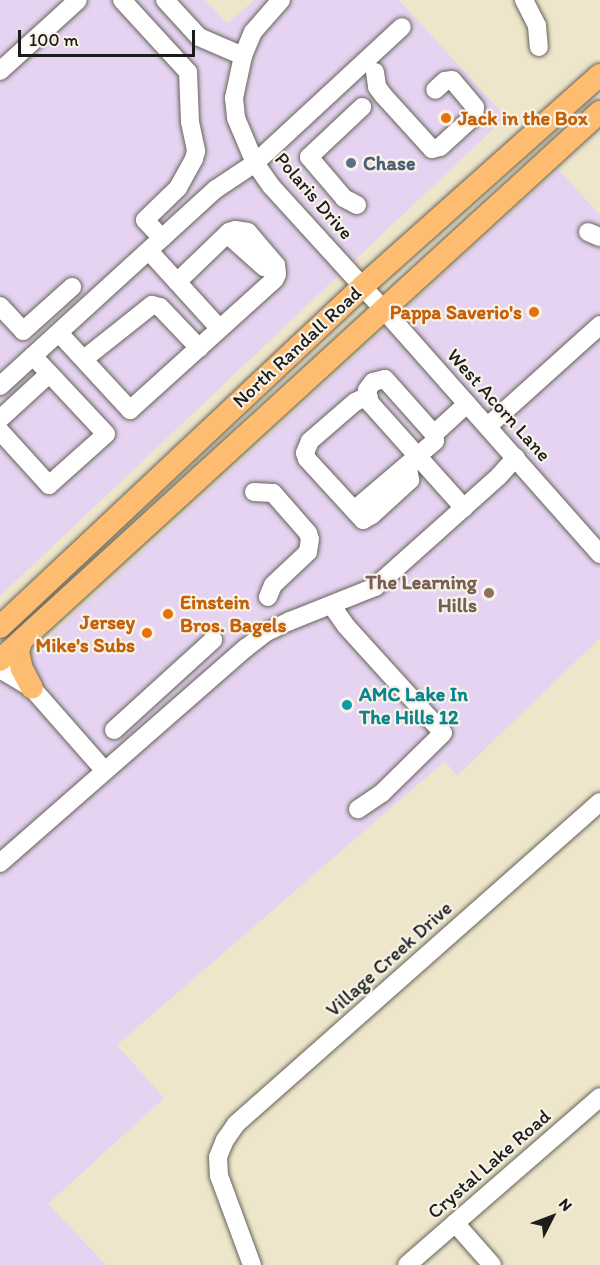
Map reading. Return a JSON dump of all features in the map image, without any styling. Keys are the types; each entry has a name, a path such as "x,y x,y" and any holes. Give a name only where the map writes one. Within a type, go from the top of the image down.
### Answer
{"main road":[{"name":"North Randall Road","path":"0,627 363,286 600,75"},
{"name":"North Randall Road","path":"0,660 600,112"},
{"path":"21,642 18,652 22,669 32,688"}],"street":[{"path":"0,71 78,0"},
{"path":"122,0 188,72 188,102 196,151 178,188 145,220 162,238"},
{"path":"165,0 199,37 243,56"},
{"name":"Polaris Drive","path":"281,0 253,32 243,56 234,98 236,118 255,163 272,187 363,286"},
{"path":"524,0 537,26 539,47"},
{"path":"0,386 216,189 255,163 402,27"},
{"path":"375,72 377,87 432,149 440,147 474,116 475,107 452,80 445,81 435,90"},
{"path":"357,205 345,198 309,158 362,107"},
{"path":"59,333 130,410 275,279 276,265 248,232 235,230 227,234 177,282"},
{"path":"149,251 220,329"},
{"name":"West Acorn Lane","path":"363,286 600,554"},
{"path":"0,306 23,331 72,287"},
{"path":"84,359 110,340 148,306 155,305 199,348"},
{"path":"488,426 600,326"},
{"path":"110,340 101,360 139,402"},
{"path":"0,431 50,485 106,434 33,356"},
{"path":"0,419 49,374"},
{"path":"367,396 355,402 310,441 304,453 310,463 354,510 413,460 435,441 434,434 386,380 374,382 367,390 370,403 413,460 464,508"},
{"path":"434,434 467,404"},
{"path":"0,863 104,770 265,633 375,587 464,508 516,457"},
{"path":"254,492 273,493 308,533 310,539 308,552 273,585 268,597"},
{"path":"332,606 346,626 443,734 382,794 358,809"},
{"path":"114,730 213,640"},
{"path":"0,669 32,688 104,770"},
{"name":"Village Creek Drive","path":"252,1265 219,1176 218,1158 225,1140 236,1124 600,802"},
{"name":"Crystal Lake Road","path":"407,1265 598,1103"},
{"path":"455,1223 492,1265"}],"shaded area":[{"path":"0,0 205,0 227,23 255,0 399,0 506,117 0,596"},
{"path":"558,169 600,215 600,638 457,776 445,761 117,1045 164,1098 48,1204 106,1265 0,1265 0,682"}],"place":[{"name":"Jack in the Box","path":"446,118"},
{"name":"Chase","path":"351,163"},
{"name":"Pappa Saverio's","path":"534,312"},
{"name":"The Learning Hills","path":"489,593"},
{"name":"Einstein Bros. Bagels","path":"168,614"},
{"name":"Jersey Mike's Subs","path":"147,633"},
{"name":"AMC Lake In The Hills 12","path":"347,705"}]}
